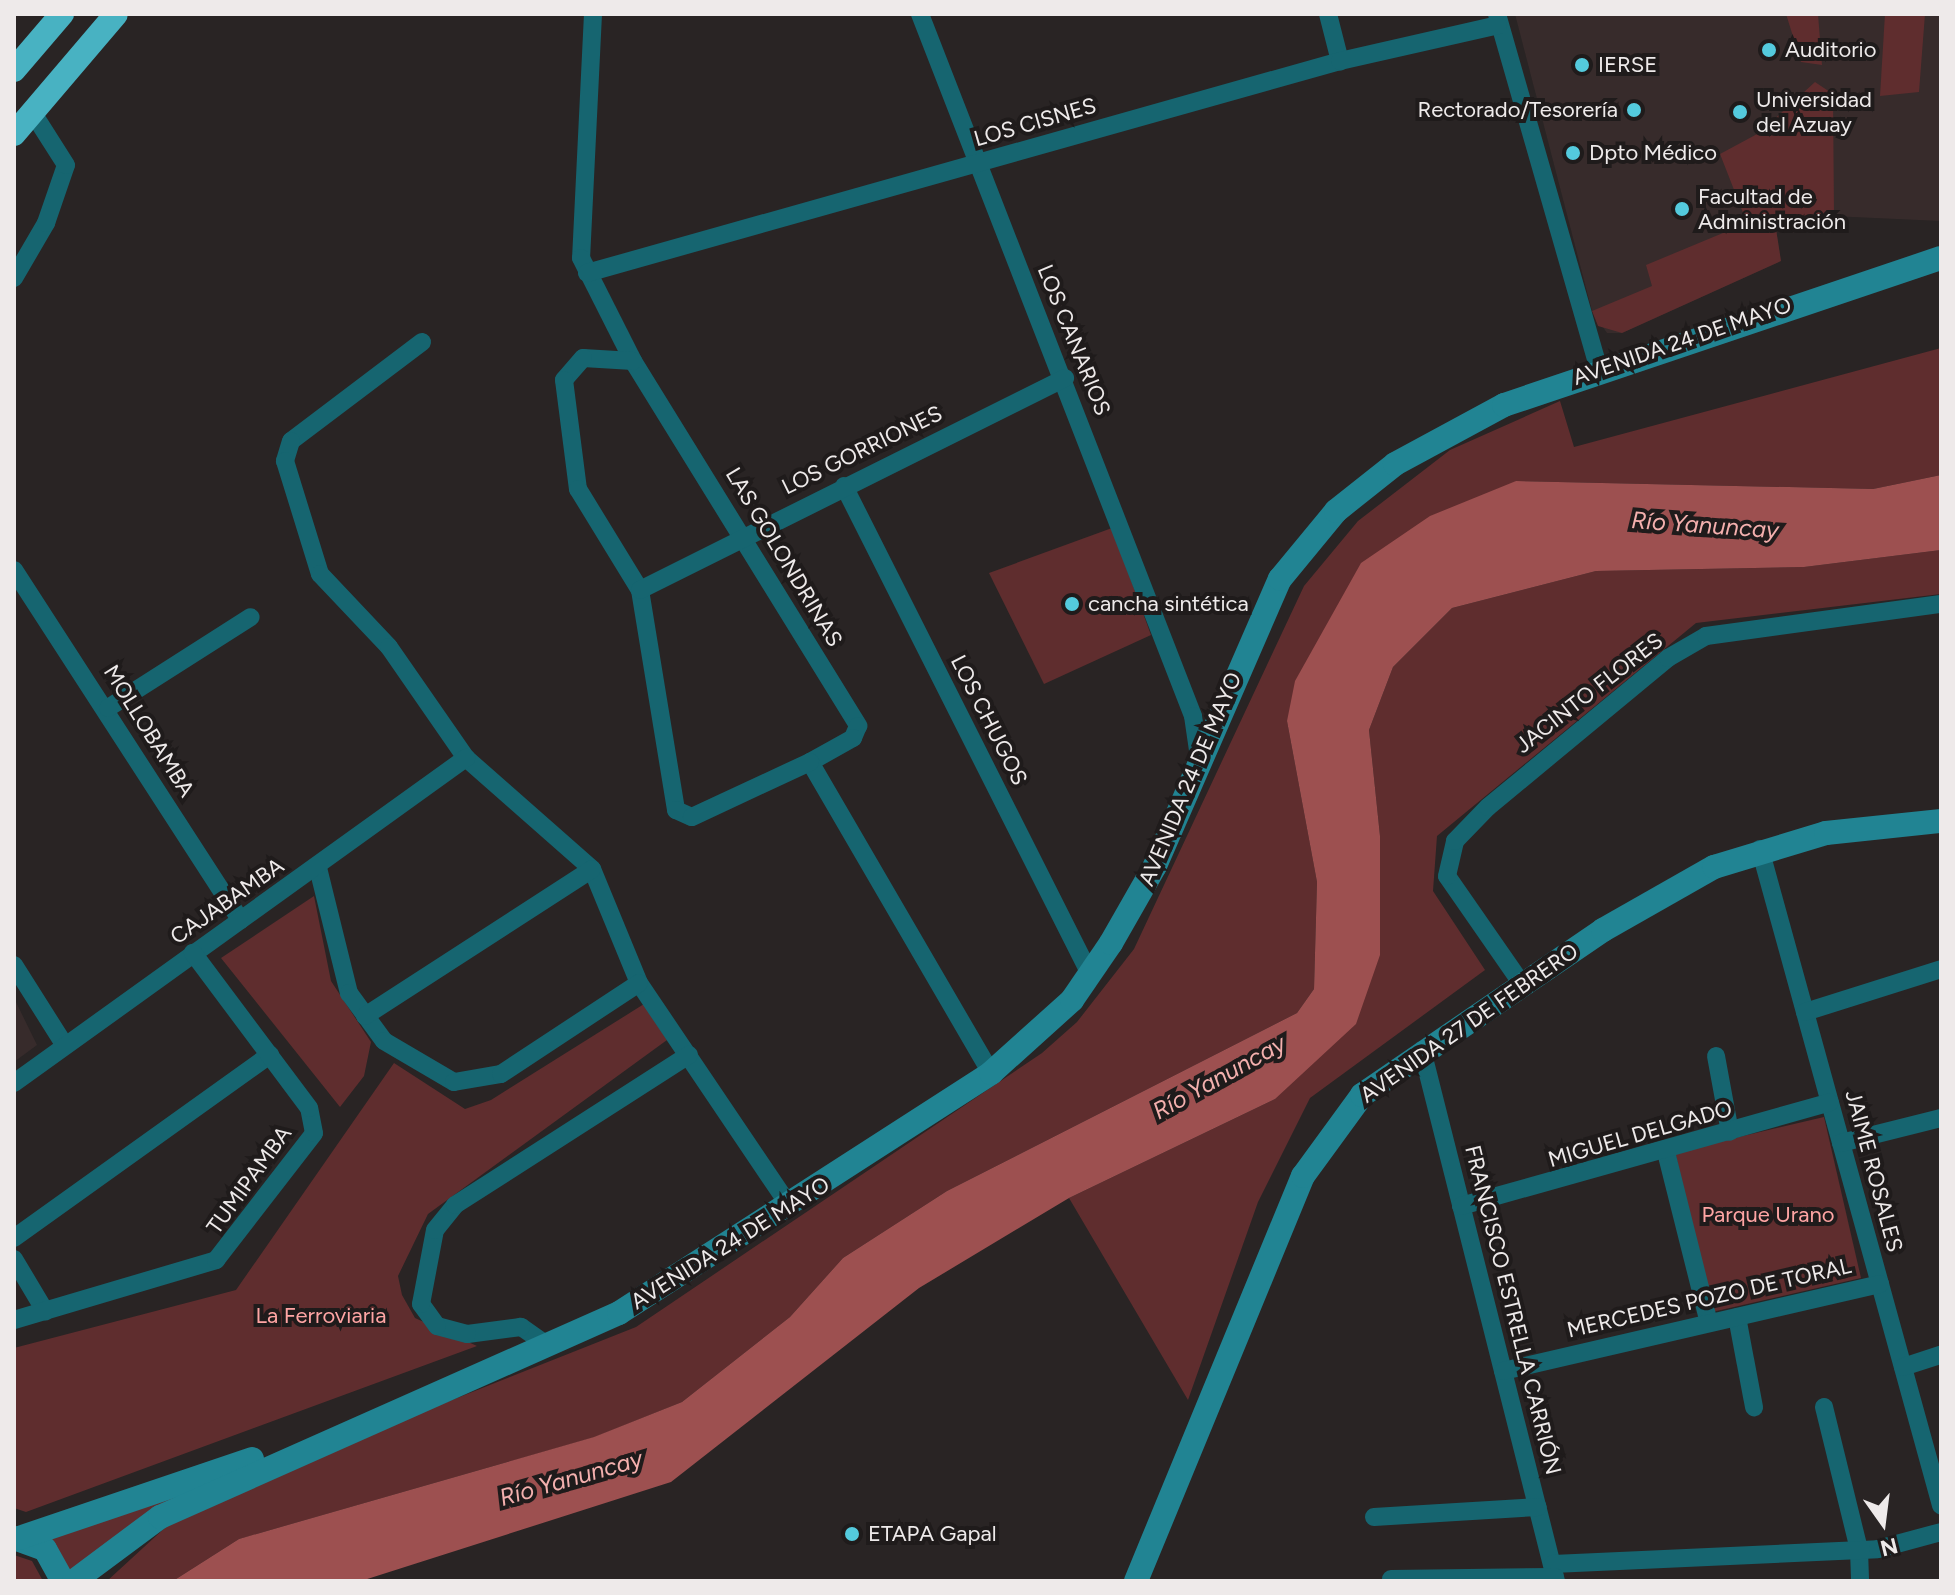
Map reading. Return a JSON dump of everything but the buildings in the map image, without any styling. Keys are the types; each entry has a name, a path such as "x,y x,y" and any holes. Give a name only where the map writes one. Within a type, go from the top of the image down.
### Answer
{"highway":[{"path":"14,70 62,14"},
{"path":"14,134 31,110 116,14"}],"main road":[{"name":"AVENIDA 24 DE MAYO","path":"74,1581 160,1517 334,1434 619,1313 790,1207 991,1073 1091,976 1155,866 1199,757 1280,579 1346,503 1462,425 1599,369 1941,258"},
{"name":"AVENIDA 27 DE FEBRERO","path":"1136,1581 1320,1145 1362,1095 1422,1050 1679,884 1760,849 1860,827 1941,821"},
{"name":"AVENIDA 24 DE MAYO","path":"16,1538 334,1434"},
{"path":"16,1538 45,1549 63,1581"}],"street":[{"name":"LAS GOLONDRINAS","path":"593,14 579,243 587,273 633,361 744,536 858,726 853,738 810,762"},
{"name":"LOS CANARIOS","path":"920,14 977,164 1065,378 1181,685 1199,757"},
{"path":"1328,14 1340,61"},
{"path":"1498,20 1599,369"},
{"name":"LOS CISNES","path":"587,273 1340,61 1498,20"},
{"path":"14,278 46,223 66,165 31,110"},
{"path":"422,342 296,432 287,450 320,574 389,647 466,758 592,869 639,983 790,1207"},
{"path":"633,361 583,358 564,380 575,479 640,590 676,810 692,817 810,762 991,1073"},
{"name":"LOS GORRIONES","path":"640,590 1065,378"},
{"name":"LOS CHUGOS","path":"844,486 1091,976"},
{"name":"MOLLOBAMBA","path":"14,570 108,708 240,920"},
{"name":"JACINTO FLORES","path":"1522,984 1447,876 1455,841 1488,807 1668,658 1706,636 1941,604"},
{"path":"108,708 251,617"},
{"path":"1181,685 1202,708 1222,705"},
{"name":"CAJABAMBA","path":"14,1083 64,1044 318,868 466,758"},
{"name":"JAIME ROSALES","path":"1760,849 1941,1505"},
{"path":"318,868 336,952 365,1016 384,1041 439,1076 470,1084 530,1056 639,983"},
{"path":"365,1016 592,869"},
{"name":"TUMIPAMBA","path":"14,1320 198,1267 230,1250 314,1133 309,1108 193,953"},
{"path":"14,965 64,1044"},
{"path":"1805,1012 1941,969"},
{"name":"FRANCISCO ESTRELLA CARRIÓN","path":"1422,1050 1555,1574"},
{"path":"14,1238 270,1055"},
{"path":"547,1345 521,1327 467,1334 437,1326 421,1304 435,1230 455,1205 689,1055"},
{"path":"1716,1056 1730,1132"},
{"name":"MIGUEL DELGADO","path":"1461,1206 1666,1152 1830,1102"},
{"path":"1841,1143 1941,1118"},
{"path":"1666,1152 1709,1323"},
{"path":"14,1259 45,1311"},
{"name":"MERCEDES POZO DE TORAL","path":"1503,1371 1880,1284"},
{"path":"1737,1317 1754,1407"},
{"path":"1903,1367 1941,1355"},
{"path":"1824,1407 1859,1550 1860,1581"},
{"path":"1374,1517 1538,1507"},
{"path":"1391,1579 1555,1574 1859,1550 1941,1532"}],"shaded area":[{"name":"Universidad del Azuay","path":"1515,14 1941,14 1941,221 1809,215 1776,229 1781,261 1622,333 1607,333 1592,311"},
{"path":"14,998 37,1045 14,1062"}],"green space":[{"path":"1786,14 1818,14 1822,65 1801,62"},
{"path":"1885,14 1925,14 1919,92 1880,96"},
{"path":"1815,82 1833,94 1834,215 1809,215 1776,229 1781,261 1622,333 1598,326 1592,311 1652,286 1646,265 1747,223 1720,154 1759,133"},
{"path":"1941,348 1941,475 1873,489 1516,481 1287,721 1317,882 1314,989 1297,1013 947,1191 843,1258 790,1317 682,1402 595,1437 239,1539 173,1581 107,1581 168,1525 341,1444 636,1327 1042,1053 1077,1022 1134,949 1304,586 1358,521 1450,450 1560,401 1574,447"},
{"name":"cancha sintética","path":"1112,528 1151,635 1044,684 989,573"},
{"path":"1941,550 1941,594 1696,623 1437,836 1433,891 1485,970 1310,1098 1258,1202 1188,1400 1069,1198 1275,1099 1380,836 1369,730 1393,667 1452,608 1596,571 1804,567"},
{"path":"314,896 331,981 371,1042 364,1076 340,1107 221,958"},
{"name":"La Ferroviaria","path":"644,1004 667,1040 428,1214 398,1276 402,1295 415,1318 477,1346 26,1512 14,1508 14,1348 236,1290 394,1063 465,1109 491,1100"},
{"name":"Parque Urano","path":"1824,1117 1861,1278 1712,1312 1675,1152"},
{"path":"302,1446 70,1581 47,1544 50,1529"},
{"path":"14,1555 32,1561 43,1581 14,1581"}],"water":[{"name":"Río Yanuncay","path":"1941,475 1941,550 1804,567 1596,571 1452,608 1393,667 1369,730 1380,836 1380,955 1356,1024 1275,1099 1069,1198 919,1288 671,1482 361,1581 173,1581 239,1539 594,1437 682,1402 790,1317 843,1258 947,1191 1297,1013 1314,989 1317,882 1287,721 1295,681 1361,563 1430,516 1516,481 1873,489"}],"place":[{"name":"Auditorio","path":"1769,50"},
{"name":"IERSE","path":"1582,65"},
{"name":"Rectorado/Tesorería","path":"1634,110"},
{"name":"Universidad del Azuay","path":"1740,112"},
{"name":"Dpto Médico","path":"1573,153"},
{"name":"Facultad de Administración","path":"1682,209"},
{"name":"cancha sintética","path":"1072,604"},
{"name":"ETAPA Gapal","path":"852,1534"}]}
